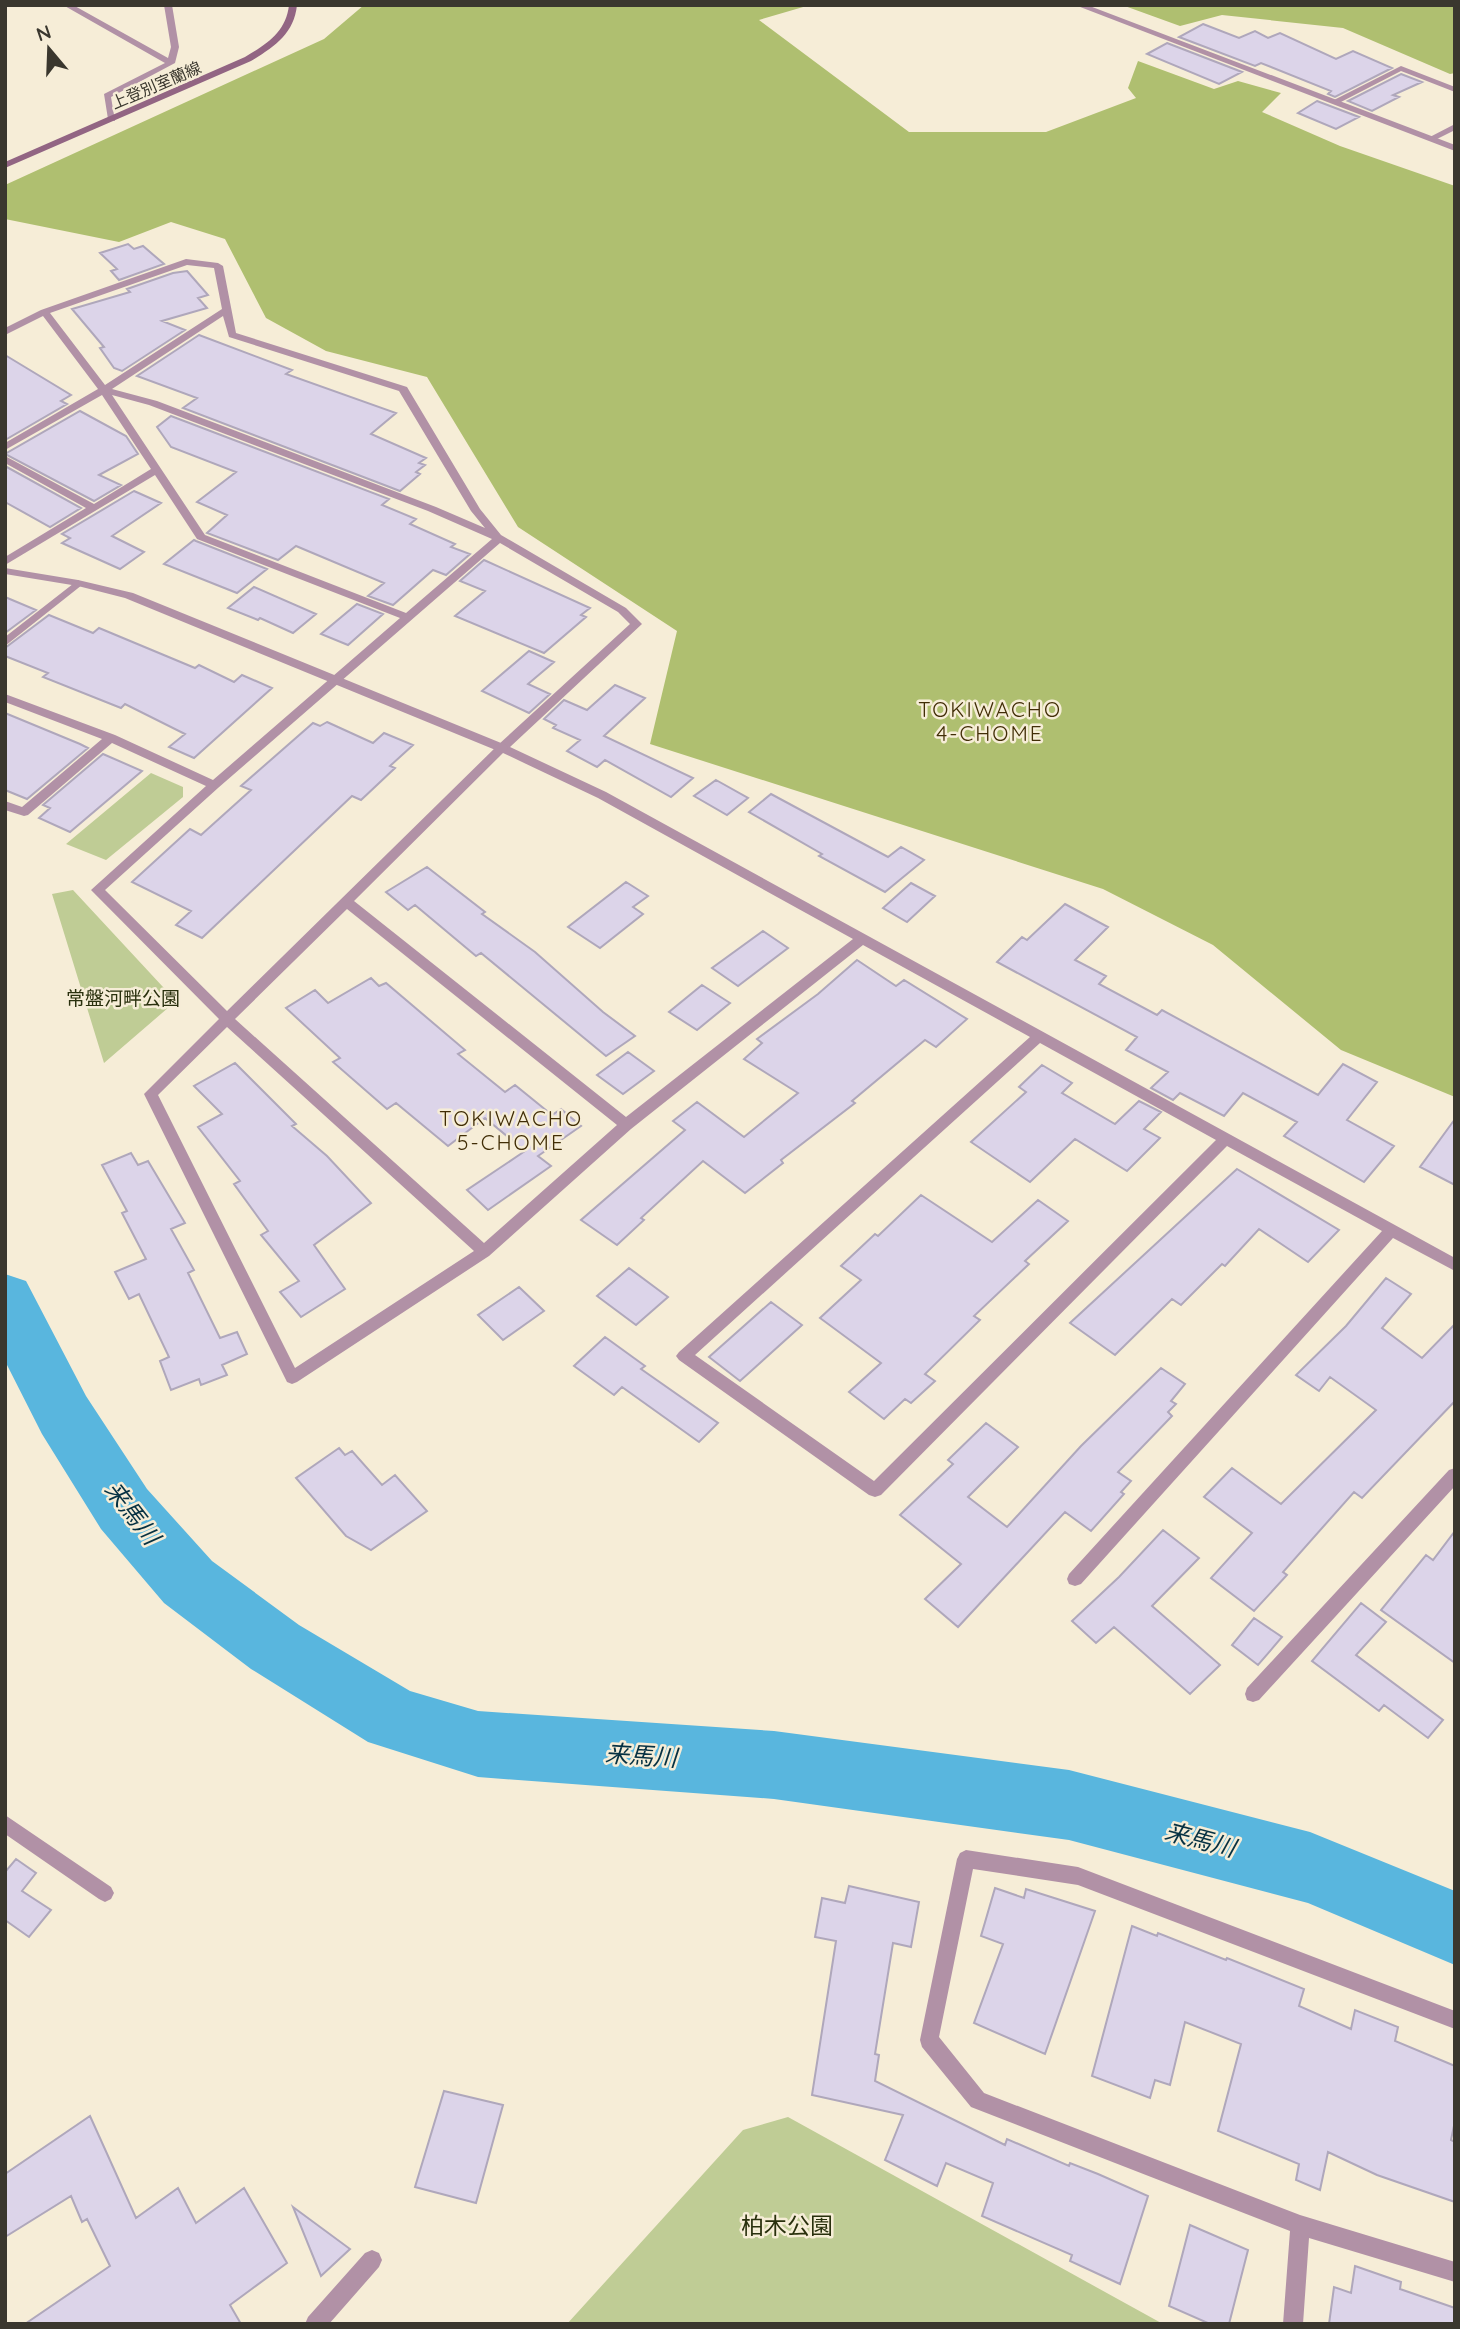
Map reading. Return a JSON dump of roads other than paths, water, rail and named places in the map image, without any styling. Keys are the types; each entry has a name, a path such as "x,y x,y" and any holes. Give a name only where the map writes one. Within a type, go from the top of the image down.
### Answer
{"main road":[{"name":"上登別室蘭線","path":"5,165 217,74 267,48 290,25 293,5"}],"street":[{"path":"66,5 171,63"},
{"path":"112,119 107,96 171,63 175,47 168,5"},
{"path":"1079,5 1455,148"},
{"path":"1334,102 1401,68 1455,90"},
{"path":"1430,139 1455,126"},
{"path":"5,332 44,312 186,262 218,266 233,335 403,389 476,511 499,538"},
{"path":"5,447 104,390 228,309"},
{"path":"44,312 104,390 201,537 407,617"},
{"path":"104,390 153,403 432,509 499,538 622,610 636,624 502,748 151,1094 292,1378 484,1252 626,1125 863,938"},
{"path":"5,459 92,507"},
{"path":"5,562 157,470"},
{"path":"484,1252 226,1018 97,890 499,538"},
{"path":"5,571 129,595 502,748 602,795 1455,1265"},
{"path":"5,643 78,583"},
{"path":"5,698 111,738 214,785"},
{"path":"5,805 24,813 111,738"},
{"path":"347,902 626,1125"},
{"path":"1040,1035 684,1356 875,1490 1226,1138"},
{"path":"1076,1579 1391,1231"},
{"path":"1253,1693 1455,1475"},
{"path":"5,1823 105,1893"},
{"path":"1455,2020 1078,1876 966,1858 929,2040 978,2100 1300,2225 1455,2272"},
{"path":"1293,2324 1300,2225"},
{"path":"315,2324 372,2260"}],"waterway":[{"name":"来馬川","path":"5,1299 64,1415 124,1509 188,1582 275,1647 393,1719 478,1744 774,1765 1069,1805 1310,1868 1455,1928"}],"district":[{"name":"TOKIWACHO 4-CHOME","path":"990,722"},
{"name":"TOKIWACHO 5-CHOME","path":"511,1131"}],"park label":[{"name":"常盤河畔公園","path":"123,998"},
{"name":"柏木公園","path":"787,2226"}]}
